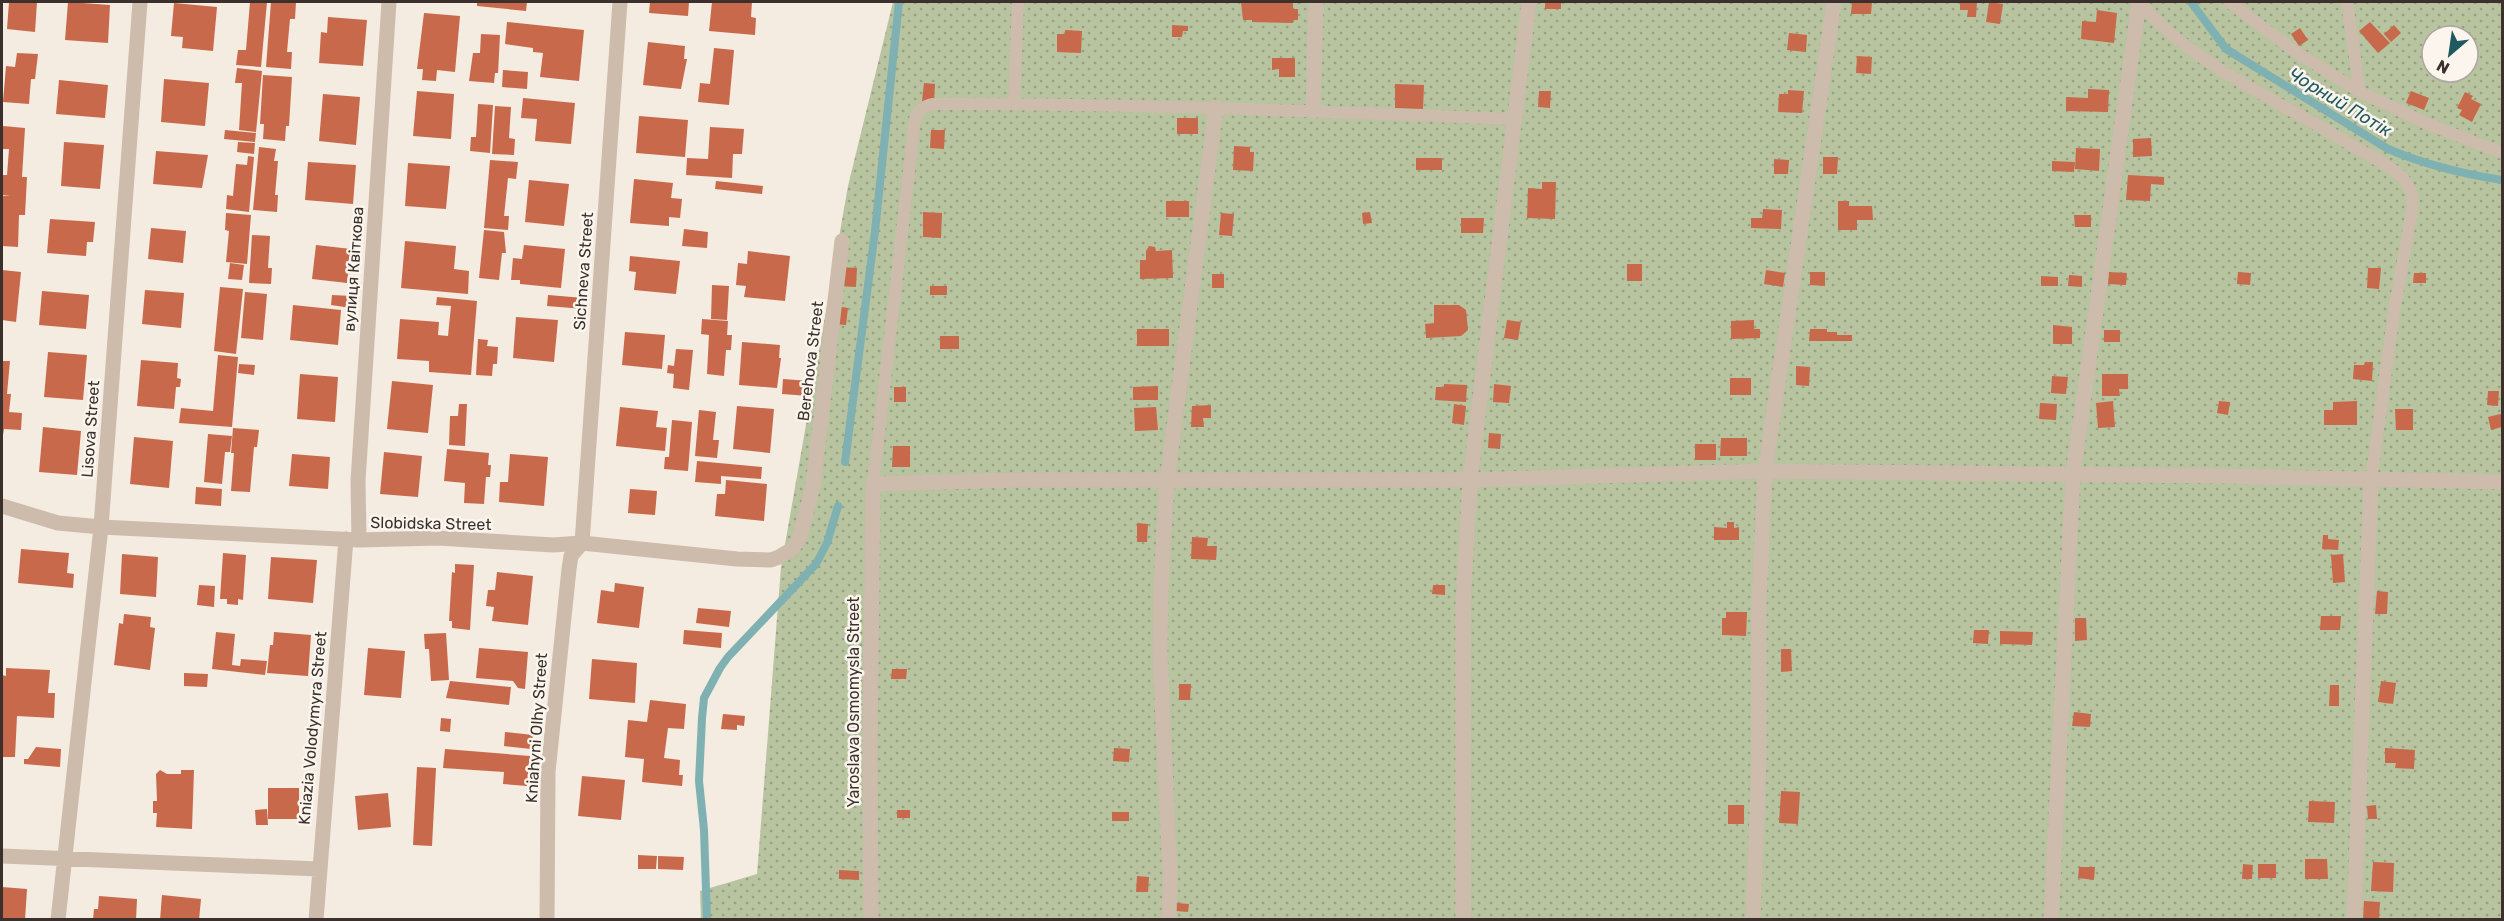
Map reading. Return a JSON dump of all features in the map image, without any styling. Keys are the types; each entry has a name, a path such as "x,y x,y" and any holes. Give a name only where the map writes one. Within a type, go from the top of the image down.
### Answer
{"street":[{"name":"Lisova Street","path":"58,920 101,527 140,2"},
{"name":"вулиця Квіткова","path":"352,539 389,2"},
{"name":"Sichneva Street","path":"582,543 620,2"},
{"path":"1312,111 1316,2"},
{"path":"1463,920 1463,605 1470,480 1529,2"},
{"path":"1753,920 1759,760 1759,601 1765,471 1834,2"},
{"path":"2051,920 2073,475 2140,2"},
{"path":"1169,920 1170,876 1160,654 1167,481 1216,107"},
{"name":"Berehova Street","path":"813,486 842,241"},
{"path":"873,484 1022,480 1470,480 1765,471 2502,482"},
{"path":"2354,920 2371,480"},
{"name":"Yaroslava Osmomysla Street","path":"871,920 873,484"},
{"name":"Slobidska Street","path":"2,506 58,523 101,527 352,539 438,538 553,545 582,543 737,559 771,560 791,550 799,539 813,486"},
{"name":"Kniazia Volodymyra Street","path":"316,920 319,869 352,539"},
{"name":"Kniahyni Olhy Street","path":"547,920 550,740 568,568 572,556 582,543"},
{"path":"2,856 319,869"}],"lane":[{"path":"1014,103 1018,2"},
{"path":"2140,2 2200,57 2334,134 2395,172 2408,185 2413,202 2412,211 2395,305 2371,480"},
{"path":"2229,2 2293,50 2360,92 2428,124 2502,153"},
{"path":"2347,2 2360,92"},
{"path":"873,484 914,131 918,111 924,106 1014,103 1216,107 1514,119"}],"green space":[{"path":"893,2 2502,2 2502,919 701,920 700,891 757,874 781,567 848,186"}],"building":[{"path":"9,2 37,2 35,32 7,29"},
{"path":"68,2 110,5 108,43 65,40"},
{"path":"250,2 267,2 261,67 236,65 238,50 246,50"},
{"path":"271,2 296,2 295,19 290,19 287,52 292,52 291,69 266,67"},
{"path":"477,2 527,2 526,11 477,6"},
{"path":"650,2 689,2 688,16 649,13"},
{"path":"712,2 752,2 751,17 756,18 755,35 709,31"},
{"path":"1241,2 1293,2 1293,9 1298,9 1298,20 1293,20 1293,23 1243,20"},
{"path":"1545,2 1561,2 1561,9 1545,9"},
{"path":"1852,2 1872,2 1871,14 1851,14"},
{"path":"1960,2 1977,2 1976,17 1967,17 1968,10 1960,10"},
{"path":"1989,2 2003,4 2000,24 1986,22"},
{"path":"174,3 217,7 213,51 182,48 183,37 171,36"},
{"path":"2097,10 2117,13 2114,43 2081,39 2082,21 2096,22"},
{"path":"424,13 460,16 455,72 437,70 436,81 422,80 423,69 417,69"},
{"path":"328,17 367,20 363,66 319,63 321,32 327,33"},
{"path":"507,22 584,30 579,81 540,77 543,53 533,52 533,48 505,44"},
{"path":"2370,22 2390,43 2378,53 2359,31"},
{"path":"1172,25 1188,26 1188,31 1183,31 1182,37 1172,37"},
{"path":"2394,25 2401,33 2391,42 2384,34"},
{"path":"2300,28 2308,40 2299,46 2291,34"},
{"path":"1065,30 1082,31 1081,53 1057,52 1057,34 1065,34"},
{"path":"1789,33 1807,35 1806,52 1787,50"},
{"path":"481,34 500,35 498,73 495,73 494,83 469,81 473,53 480,53"},
{"path":"648,42 685,46 684,59 687,59 681,89 643,85"},
{"path":"714,48 734,50 729,105 698,102 700,83 710,84"},
{"path":"17,53 38,54 35,79 31,79 29,104 3,102 6,66 15,67"},
{"path":"1857,56 1872,57 1871,74 1856,73"},
{"path":"1272,58 1295,58 1295,77 1279,77 1279,69 1272,70"},
{"path":"237,68 262,71 256,132 239,130 242,83 235,83"},
{"path":"503,70 528,72 527,89 502,87"},
{"path":"263,75 292,77 289,126 286,126 285,141 263,139 264,124 260,124"},
{"path":"164,79 209,83 205,126 161,122"},
{"path":"59,80 108,85 105,118 56,114"},
{"path":"924,83 935,84 934,102 922,101"},
{"path":"1395,84 1424,85 1423,109 1395,108"},
{"path":"2088,89 2109,90 2108,112 2066,111 2066,97 2088,98"},
{"path":"1788,90 1804,91 1802,113 1778,112 1779,94 1788,94"},
{"path":"417,91 454,94 451,139 413,136"},
{"path":"1539,91 1551,91 1550,108 1538,107"},
{"path":"2411,91 2429,98 2424,110 2406,103"},
{"path":"2465,92 2473,96 2471,99 2481,104 2472,122 2459,115 2462,110 2457,108"},
{"path":"323,94 360,97 356,145 319,141"},
{"path":"523,98 575,103 571,144 535,141 537,119 521,118"},
{"path":"478,104 493,105 490,153 470,151 471,137 476,137"},
{"path":"495,106 511,107 509,138 515,139 514,155 492,154"},
{"path":"639,116 688,120 685,157 636,153"},
{"path":"1177,118 1198,118 1198,134 1177,134"},
{"path":"3,126 25,128 22,177 27,177 25,215 19,215 18,247 2,246 2,196 10,196 2,195 3,175 7,175 9,149 2,149"},
{"path":"710,127 744,129 742,154 733,154 732,178 686,175 687,158 708,159"},
{"path":"225,130 256,133 255,142 224,139"},
{"path":"931,130 945,130 944,149 930,148"},
{"path":"2151,138 2152,156 2133,157 2133,139"},
{"path":"64,142 104,145 100,189 61,186"},
{"path":"238,142 255,143 254,154 237,152"},
{"path":"1234,146 1250,147 1250,152 1254,152 1253,171 1233,170"},
{"path":"259,147 276,149 274,161 278,161 275,195 278,195 277,212 253,210"},
{"path":"2076,148 2100,149 2099,171 2075,169"},
{"path":"156,151 208,155 202,188 153,184"},
{"path":"248,156 254,157 249,212 226,209 227,195 233,196 236,164 247,165"},
{"path":"1823,157 1838,157 1837,174 1823,174"},
{"path":"1416,158 1442,158 1442,170 1416,170"},
{"path":"1774,159 1789,160 1788,174 1774,174"},
{"path":"490,160 518,162 516,179 508,178 504,216 509,216 508,230 484,228"},
{"path":"2052,161 2075,162 2074,172 2052,171"},
{"path":"308,162 356,165 353,204 305,200"},
{"path":"408,163 450,166 446,209 405,206"},
{"path":"2128,175 2164,177 2164,185 2151,184 2150,201 2126,200"},
{"path":"634,179 673,183 671,198 682,199 680,218 669,217 669,226 630,223"},
{"path":"529,180 569,184 564,226 525,222"},
{"path":"716,181 763,186 762,194 715,189"},
{"path":"1542,182 1556,182 1555,219 1527,218 1528,188 1542,189"},
{"path":"1166,201 1189,201 1189,217 1166,217"},
{"path":"1838,201 1849,201 1849,206 1872,206 1873,220 1857,220 1857,230 1838,230"},
{"path":"1763,209 1782,210 1781,229 1751,228 1751,218 1762,218"},
{"path":"923,212 942,213 941,238 923,237"},
{"path":"1370,212 1372,223 1363,224 1362,213"},
{"path":"226,213 251,215 247,264 226,262 229,231 225,230"},
{"path":"1221,213 1234,214 1232,236 1219,235"},
{"path":"2074,215 2091,215 2091,227 2075,227"},
{"path":"1461,218 1484,218 1483,233 1461,233"},
{"path":"50,219 95,222 93,242 87,242 86,256 47,253"},
{"path":"151,228 186,231 183,263 148,259"},
{"path":"684,229 708,232 707,248 682,246"},
{"path":"484,230 504,232 506,253 502,253 499,280 479,278"},
{"path":"252,235 270,236 268,268 272,268 271,284 249,283"},
{"path":"405,241 456,246 454,269 469,271 468,294 401,288"},
{"path":"316,245 351,249 347,283 312,279"},
{"path":"524,245 565,249 561,288 520,284 520,280 511,280 513,258 522,259"},
{"path":"1149,246 1155,247 1156,251 1172,250 1173,278 1140,279 1140,260 1146,260 1146,251"},
{"path":"748,251 790,256 785,301 744,297 746,286 736,285 738,263 747,264"},
{"path":"630,256 680,261 676,294 634,290 636,272 629,271"},
{"path":"230,263 244,265 242,280 228,279"},
{"path":"1627,264 1642,264 1642,281 1627,281"},
{"path":"840,267 857,268 856,287 838,286"},
{"path":"2368,268 2381,268 2379,289 2367,288"},
{"path":"2,270 21,272 16,322 2,320"},
{"path":"1766,270 1785,273 1783,287 1764,284"},
{"path":"1810,272 1825,272 1825,286 1810,285"},
{"path":"2109,272 2127,273 2126,285 2108,284"},
{"path":"2238,272 2251,273 2250,285 2237,284"},
{"path":"2414,273 2426,273 2426,283 2413,283"},
{"path":"1212,274 1224,274 1224,288 1212,288"},
{"path":"2069,275 2082,276 2082,287 2068,286"},
{"path":"2041,276 2058,277 2058,286 2041,286"},
{"path":"712,285 729,286 727,320 711,319"},
{"path":"930,286 947,286 947,295 930,295"},
{"path":"220,287 243,289 236,354 214,351"},
{"path":"145,290 184,293 181,328 142,324"},
{"path":"42,291 89,295 86,329 39,325"},
{"path":"245,292 267,294 263,340 241,338"},
{"path":"332,295 352,296 351,308 331,305"},
{"path":"548,295 584,298 584,309 547,306"},
{"path":"437,297 477,301 471,375 429,372 429,361 397,359 400,319 439,322 438,335 448,336 451,306 436,305"},
{"path":"293,305 341,310 338,345 290,340"},
{"path":"1434,305 1459,305 1466,310 1468,330 1461,336 1426,338 1425,324 1434,323"},
{"path":"837,306 848,308 846,325 834,324"},
{"path":"516,317 558,320 554,362 513,358"},
{"path":"702,319 728,321 727,335 732,335 731,350 726,350 724,376 707,374 709,335 701,334"},
{"path":"1507,320 1521,322 1518,340 1504,338"},
{"path":"1754,320 1754,329 1760,329 1760,338 1731,339 1731,321"},
{"path":"2053,325 2072,327 2072,344 2053,344"},
{"path":"1137,329 1169,329 1169,346 1137,346"},
{"path":"1810,329 1827,329 1827,332 1837,332 1837,335 1852,335 1852,341 1809,341"},
{"path":"2104,330 2120,330 2120,342 2104,342"},
{"path":"625,332 665,335 662,369 622,365"},
{"path":"940,336 959,336 959,349 940,349"},
{"path":"478,339 488,340 487,346 498,347 497,364 493,364 492,376 476,375"},
{"path":"742,342 780,345 779,358 781,358 777,388 739,385"},
{"path":"676,349 693,350 689,390 673,388 674,374 667,373 668,365 674,366"},
{"path":"48,352 87,355 83,400 44,397"},
{"path":"218,355 238,357 232,427 179,423 181,408 213,411"},
{"path":"141,360 178,363 177,378 181,379 180,387 176,387 174,409 137,406"},
{"path":"2,361 10,361 7,394 11,394 9,412 22,413 21,430 4,429 3,435"},
{"path":"2365,362 2373,362 2372,381 2353,379 2354,365 2364,365"},
{"path":"239,364 255,365 254,375 238,373"},
{"path":"1796,366 1810,367 1809,386 1796,385"},
{"path":"300,374 338,377 335,422 297,419"},
{"path":"2102,374 2128,374 2128,389 2119,389 2120,396 2102,396"},
{"path":"2052,376 2068,377 2066,394 2051,393"},
{"path":"1730,378 1751,378 1751,395 1730,395"},
{"path":"783,379 810,381 809,396 782,394"},
{"path":"392,381 433,385 428,433 387,429"},
{"path":"1444,384 1467,385 1466,402 1435,400 1436,387 1444,387"},
{"path":"1494,384 1511,386 1509,403 1493,402"},
{"path":"1158,386 1158,400 1133,400 1133,387"},
{"path":"894,387 906,387 906,402 894,402"},
{"path":"2488,391 2499,391 2498,406 2487,405"},
{"path":"2113,401 2115,427 2098,428 2096,403"},
{"path":"2219,401 2230,402 2228,415 2217,413"},
{"path":"2357,401 2357,425 2324,425 2324,410 2333,410 2333,402"},
{"path":"2040,403 2057,404 2056,420 2039,419"},
{"path":"459,404 467,404 465,446 449,445 450,416 458,416"},
{"path":"1454,404 1466,406 1464,425 1452,423"},
{"path":"1211,405 1211,418 1203,418 1204,427 1191,427 1192,406"},
{"path":"737,406 774,409 770,453 733,449"},
{"path":"620,407 658,411 656,427 667,428 665,451 616,446"},
{"path":"1156,407 1158,430 1135,431 1134,408"},
{"path":"2395,409 2413,409 2413,430 2396,430"},
{"path":"699,410 716,412 713,440 719,440 717,458 695,456"},
{"path":"2502,415 2502,427 2491,430 2488,417"},
{"path":"672,420 692,422 688,471 664,469 665,457 669,457"},
{"path":"43,427 81,431 77,475 39,472"},
{"path":"233,428 259,430 257,447 254,447 250,492 231,491"},
{"path":"1489,433 1501,434 1500,449 1488,448"},
{"path":"208,434 232,436 230,452 225,452 222,484 204,482"},
{"path":"134,437 173,441 169,488 130,484"},
{"path":"1721,438 1747,438 1747,456 1720,456"},
{"path":"1695,444 1716,444 1716,460 1695,460"},
{"path":"893,446 910,446 910,467 892,467"},
{"path":"447,449 489,453 490,477 486,477 484,504 464,503 465,483 444,481"},
{"path":"384,452 422,456 418,497 380,494"},
{"path":"292,454 330,457 328,489 289,486"},
{"path":"510,454 548,457 544,506 499,502 500,482 508,482"},
{"path":"697,461 762,467 761,479 721,476 721,484 695,482"},
{"path":"726,480 767,484 764,521 715,516 717,494 725,494"},
{"path":"196,487 222,489 221,506 195,504"},
{"path":"630,489 657,491 655,515 628,513"},
{"path":"1727,522 1734,522 1734,528 1739,527 1739,540 1714,540 1714,527 1727,528"},
{"path":"1137,523 1148,524 1147,542 1137,542"},
{"path":"2323,535 2328,535 2328,539 2339,540 2338,550 2322,549"},
{"path":"1192,537 1208,538 1207,546 1217,546 1216,560 1191,559"},
{"path":"21,549 69,553 67,573 74,574 73,588 18,583"},
{"path":"223,553 246,555 243,600 238,599 238,605 227,604 227,599 220,599"},
{"path":"122,554 158,557 156,597 120,594"},
{"path":"2343,554 2345,582 2333,583 2331,555"},
{"path":"271,557 317,560 313,603 268,599"},
{"path":"455,564 474,565 470,630 452,628 452,621 449,621 452,572 455,573"},
{"path":"497,572 533,576 528,625 492,621 494,607 486,606 488,590 495,590"},
{"path":"615,583 644,587 639,628 597,623 601,590 614,592"},
{"path":"199,585 215,586 214,607 197,605"},
{"path":"1433,585 1445,585 1445,595 1432,594"},
{"path":"2377,591 2388,592 2387,614 2375,614"},
{"path":"698,608 731,611 729,627 696,623"},
{"path":"1726,612 1747,612 1746,636 1722,635 1722,618 1726,618"},
{"path":"124,614 151,617 150,627 155,628 150,670 114,665 119,623 123,624"},
{"path":"2321,616 2341,616 2340,630 2320,630"},
{"path":"2075,618 2086,618 2087,640 2075,641"},
{"path":"684,630 722,633 721,648 683,644"},
{"path":"1974,630 1989,630 1988,644 1973,643"},
{"path":"2000,631 2033,632 2032,645 2000,644"},
{"path":"216,632 235,634 232,665 240,666 241,659 267,661 265,675 212,669"},
{"path":"274,632 311,635 308,676 267,673"},
{"path":"446,633 449,680 431,681 429,649 425,649 424,634"},
{"path":"368,648 405,651 401,698 364,695"},
{"path":"479,648 528,652 525,689 518,688 513,681 476,678"},
{"path":"1781,649 1791,649 1792,671 1781,672"},
{"path":"592,659 637,663 635,703 589,699"},
{"path":"6,668 50,670 48,693 55,693 54,718 17,716 15,757 2,757 2,675 6,676"},
{"path":"892,669 907,669 906,679 891,679"},
{"path":"184,673 208,674 207,687 184,686"},
{"path":"450,681 511,687 509,705 446,698"},
{"path":"2381,681 2396,683 2393,704 2378,702"},
{"path":"1179,684 1191,684 1190,700 1179,700"},
{"path":"2330,685 2339,685 2339,706 2329,706"},
{"path":"650,700 686,704 684,729 668,728 664,758 680,760 679,775 683,775 682,786 642,782 644,759 625,757 628,720 647,722"},
{"path":"2074,712 2091,714 2090,727 2072,726"},
{"path":"723,714 745,716 744,726 737,725 737,730 721,729"},
{"path":"441,718 451,719 450,732 440,731"},
{"path":"505,732 533,735 531,749 504,746"},
{"path":"36,747 61,749 60,767 24,764 24,759 28,759"},
{"path":"1114,748 1130,749 1129,762 1113,761"},
{"path":"2385,748 2415,750 2414,769 2395,768 2396,763 2385,763"},
{"path":"445,749 530,756 527,786 503,784 504,772 443,768"},
{"path":"417,767 436,768 432,846 413,845"},
{"path":"160,770 167,774 181,774 181,770 194,770 192,829 156,827 157,813 153,813 153,801 157,801 156,774"},
{"path":"582,776 625,780 621,820 578,816"},
{"path":"268,788 299,788 299,819 268,819"},
{"path":"1781,791 1800,792 1798,824 1779,823"},
{"path":"388,793 391,827 358,830 355,796"},
{"path":"2309,801 2335,802 2334,823 2308,822"},
{"path":"1728,805 1744,805 1744,824 1728,824"},
{"path":"2376,805 2377,819 2368,819 2367,806"},
{"path":"267,809 268,825 256,825 255,810"},
{"path":"897,810 910,810 910,818 897,818"},
{"path":"1112,812 1129,812 1129,821 1112,821"},
{"path":"638,855 657,856 656,869 638,869"},
{"path":"658,856 684,857 683,870 658,869"},
{"path":"2305,859 2327,859 2328,879 2305,879"},
{"path":"2373,862 2394,863 2393,892 2371,891"},
{"path":"2243,864 2253,865 2252,879 2242,879"},
{"path":"2258,864 2276,864 2276,878 2258,878"},
{"path":"2079,867 2095,867 2094,880 2078,878"},
{"path":"839,870 859,871 859,880 839,879"},
{"path":"1137,876 1149,877 1148,892 1136,892"},
{"path":"2,887 27,889 25,920 2,920"},
{"path":"162,895 201,899 199,920 160,920"},
{"path":"99,896 137,899 136,920 93,920 94,909 98,909"},
{"path":"2364,901 2380,902 2379,920 2363,920"},
{"path":"1176,903 1189,904 1188,912 1176,911"}],"waterway":[{"path":"845,462 875,231 899,2"},
{"name":"Чорний Потік","path":"2191,2 2226,49 2388,149 2445,168 2502,180"},
{"path":"707,920 704,830 699,781 704,698 728,657 816,564 827,543 838,506"}]}
